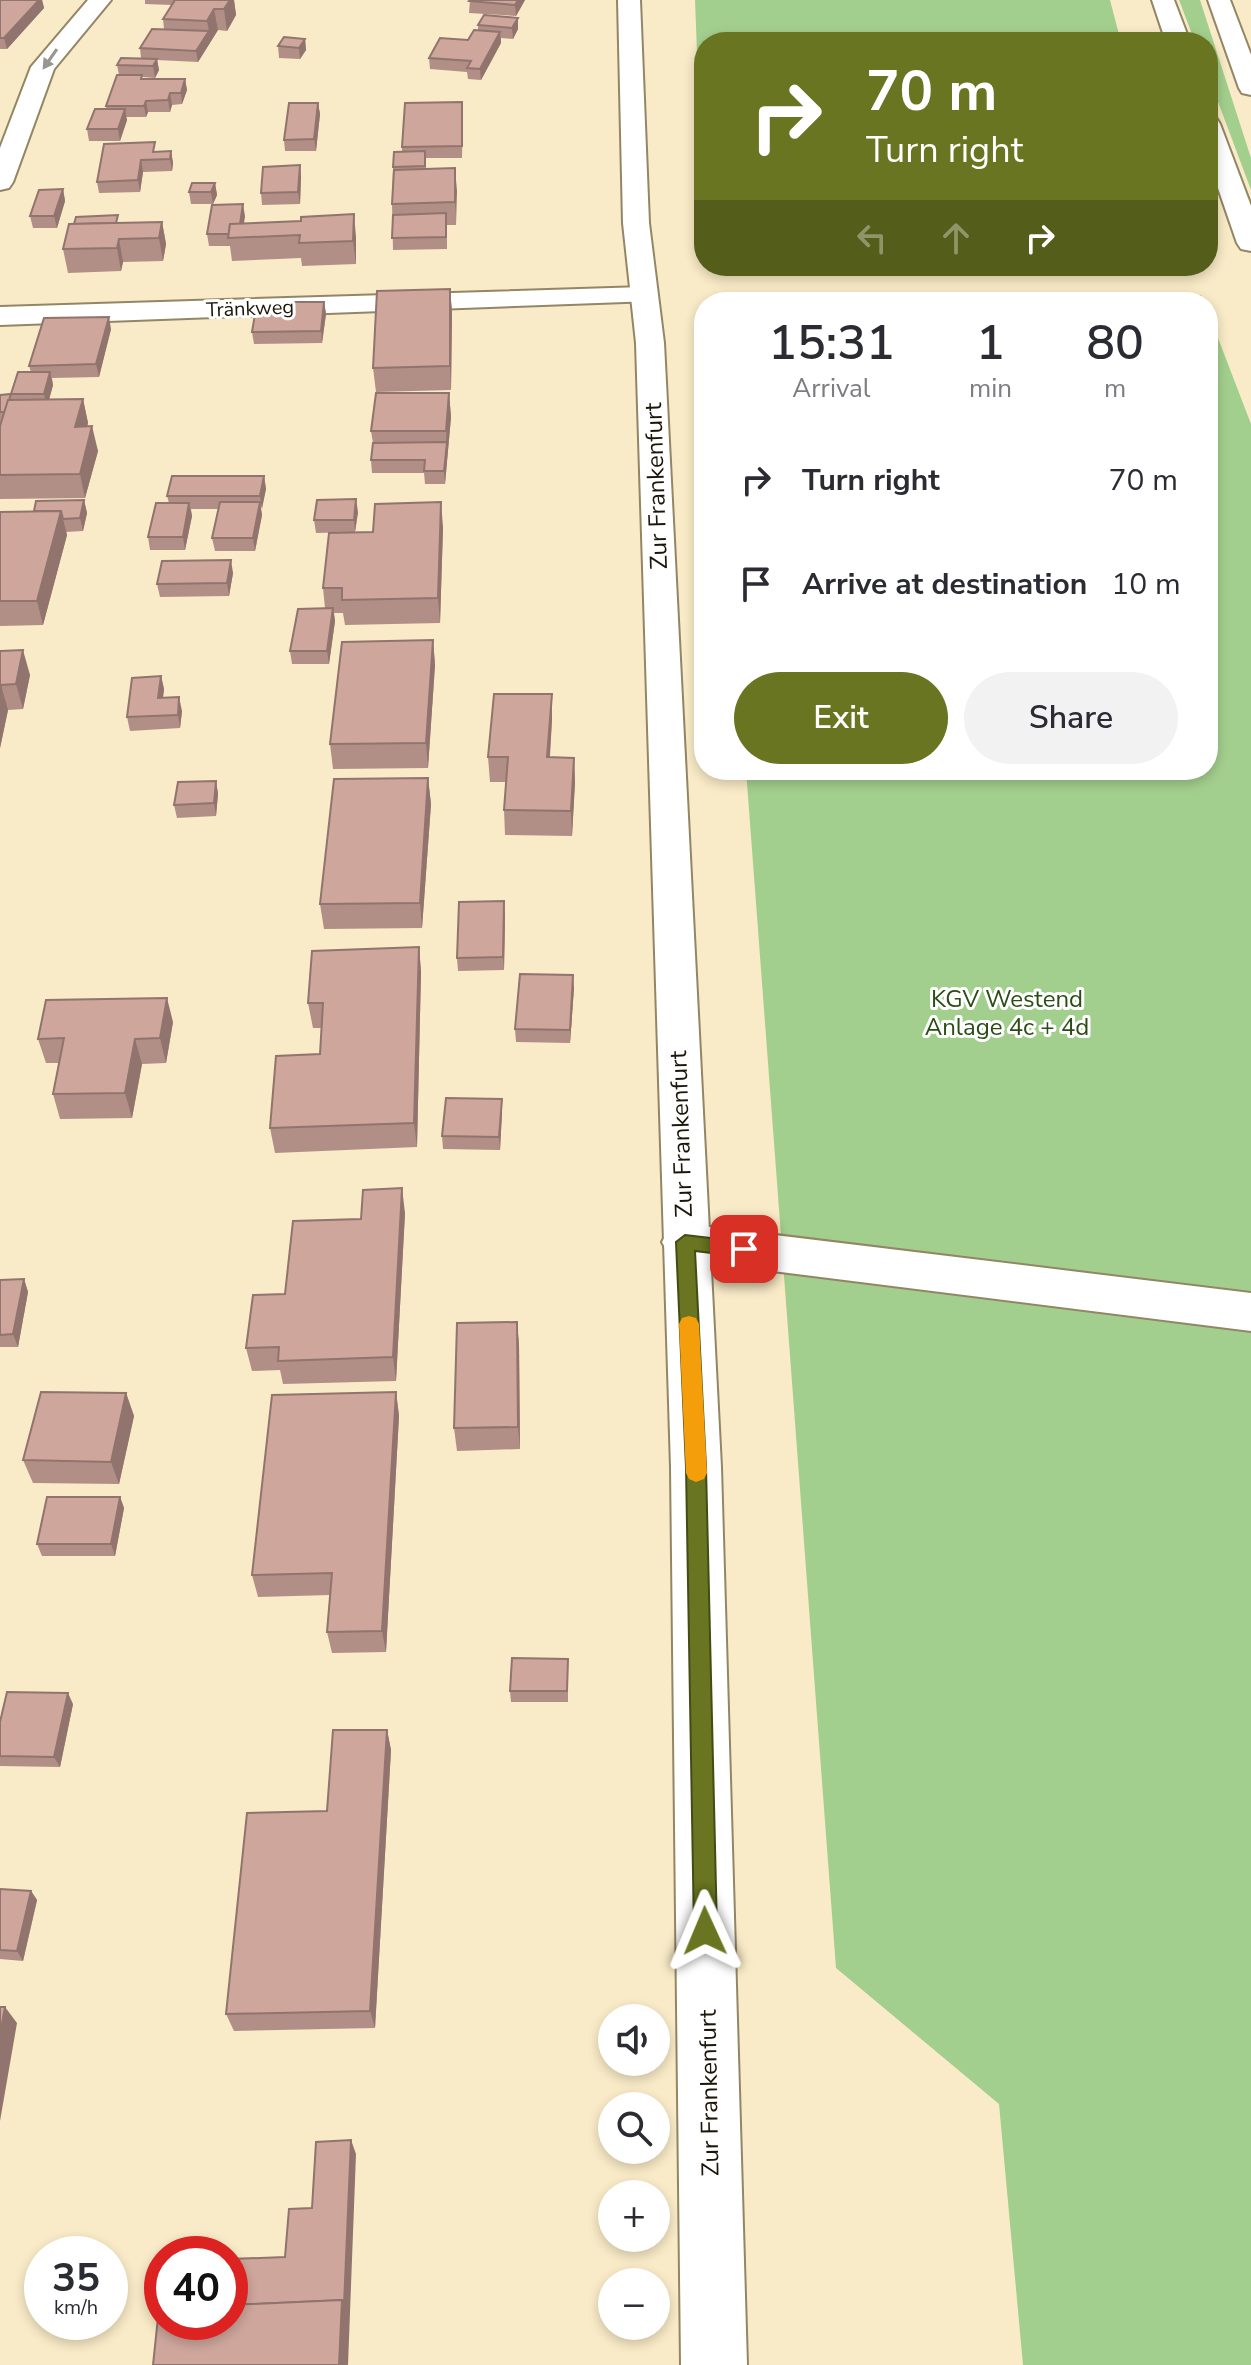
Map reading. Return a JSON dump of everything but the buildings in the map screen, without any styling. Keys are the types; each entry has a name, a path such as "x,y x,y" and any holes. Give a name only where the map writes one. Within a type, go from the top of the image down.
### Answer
{"street":[{"path":"0,182 43,67 100,0"},
{"name":"Zur Frankenfurt","path":"629,0 636,223 650,343 696,1467 714,2365"},
{"path":"1163,0 1174,32"},
{"path":"1219,0 1251,88"},
{"path":"1218,152 1251,243"},
{"name":"Tränkweg","path":"0,316 643,295"},
{"path":"685,1242 1251,1312"}],"green space":[{"path":"695,0 1110,0 1118,32 696,32"},
{"path":"1179,0 1200,0 1210,32 1191,32"},
{"path":"1218,56 1251,158 1251,190 1218,102"},
{"name":"KGV Westend Anlage 4c + 4d","path":"1218,338 1251,424 1251,2365 1023,2365 999,2104 836,1968 747,780 1218,780"}],"slow traffic":[{"path":"689,1324 696,1473"}],"route":[{"path":"705,1931 696,1467 685,1242 744,1249"}]}
